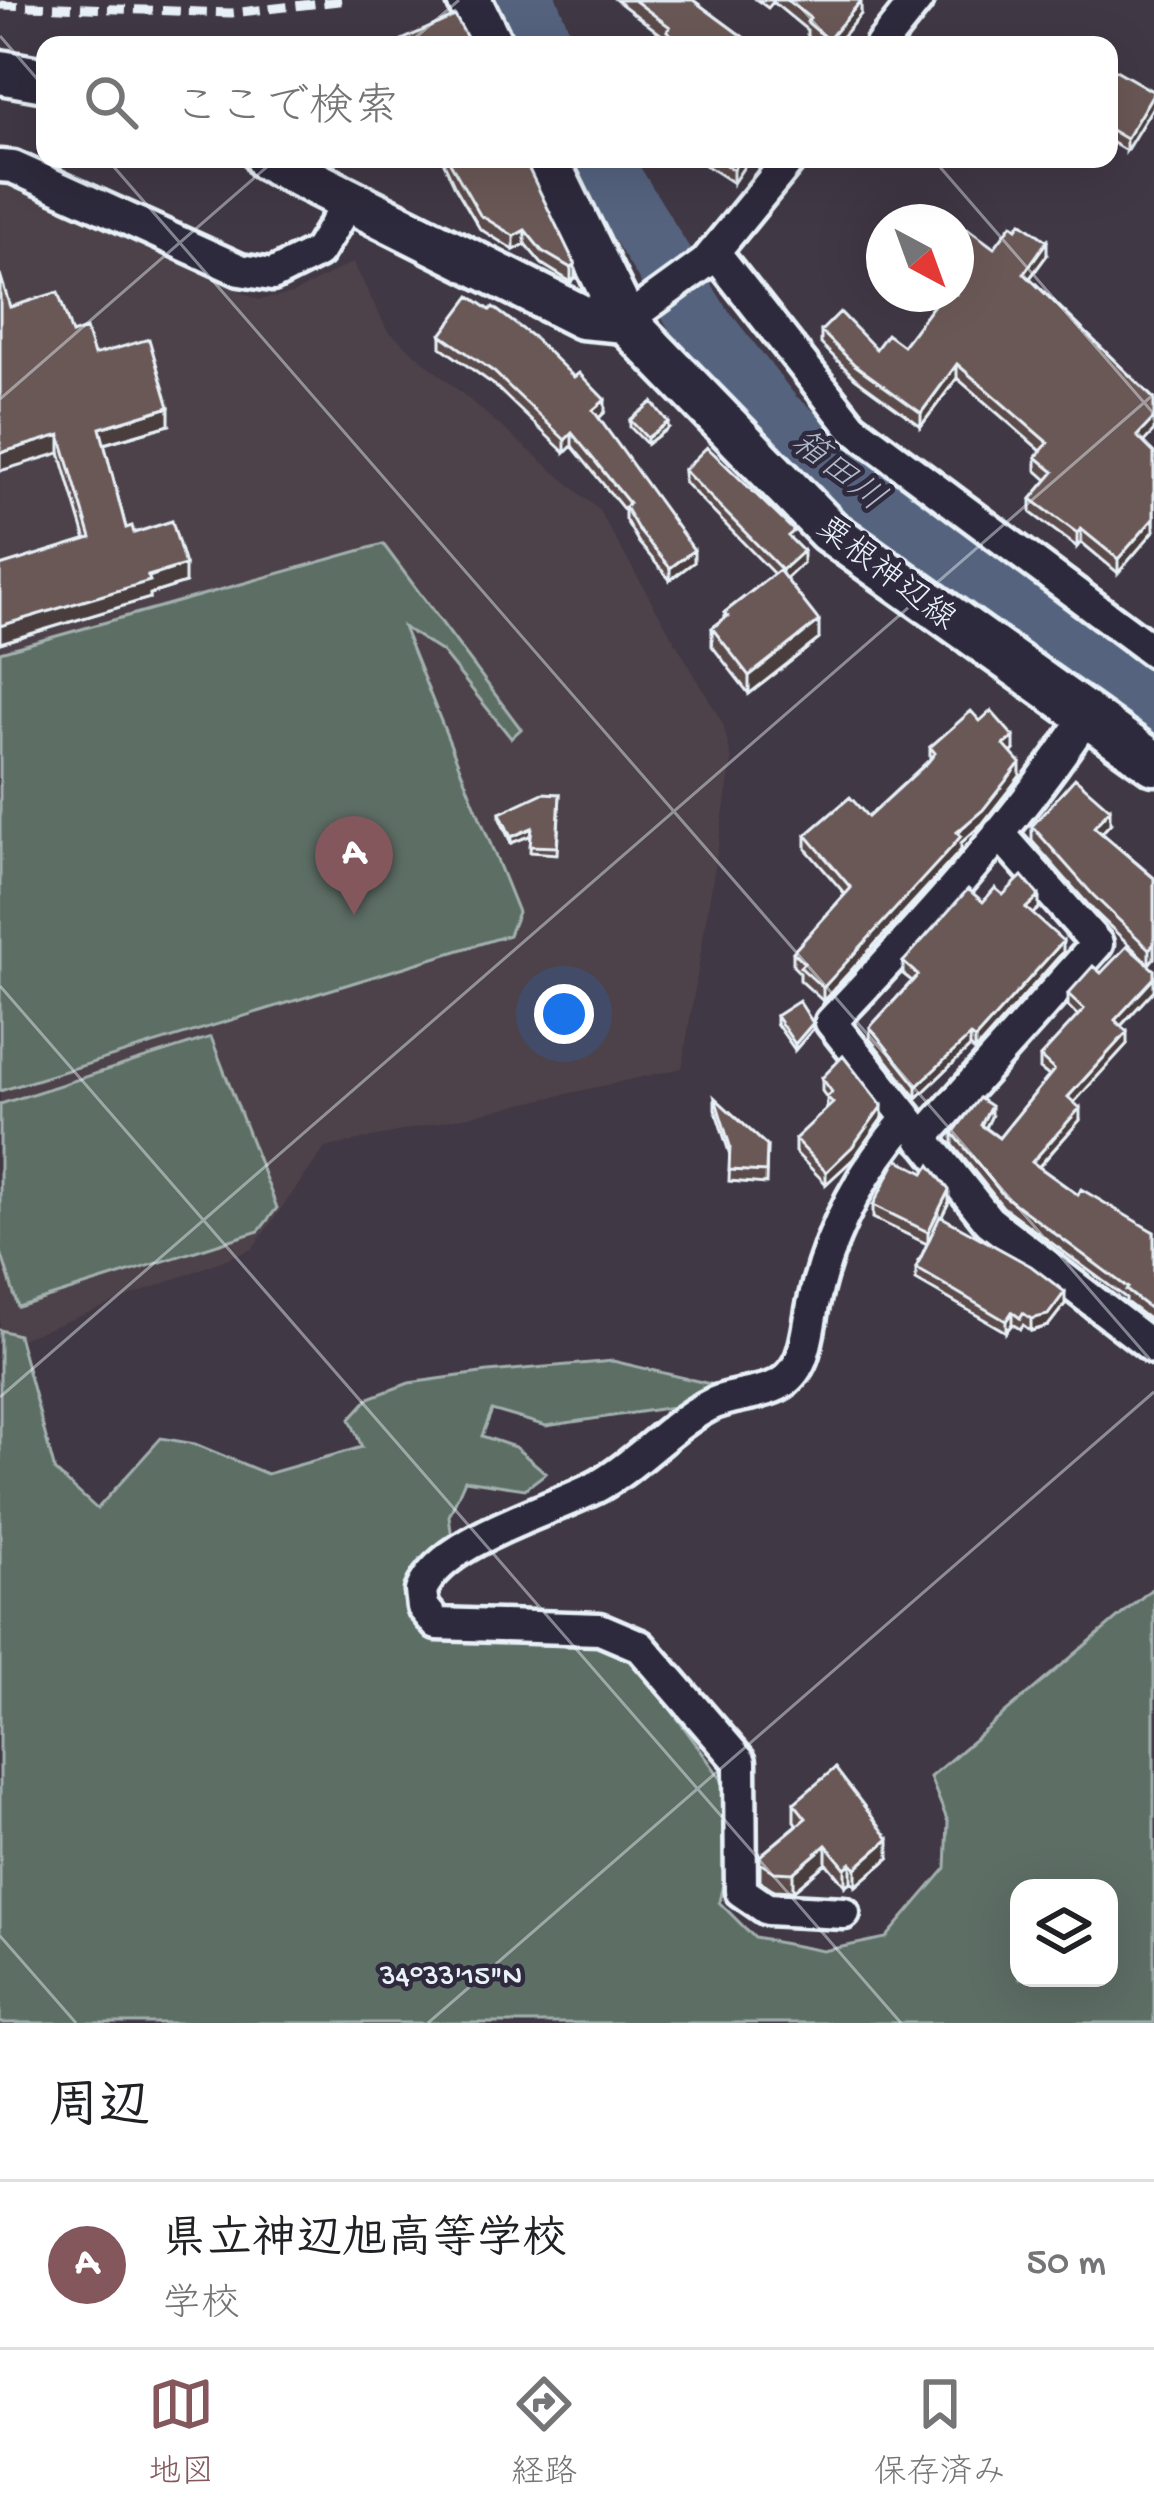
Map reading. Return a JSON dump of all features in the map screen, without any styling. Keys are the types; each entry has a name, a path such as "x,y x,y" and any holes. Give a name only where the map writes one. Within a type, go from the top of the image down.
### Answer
{"main road":[{"path":"469,0 487,36"},
{"path":"0,72 36,78"},
{"path":"285,168 582,317 631,317"},
{"name":"粟根神辺線","path":"551,168 631,317 829,531 1154,764"}],"street":[{"path":"888,36 917,0"},
{"path":"0,166 13,167 240,270 272,275 318,252 350,201"},
{"path":"631,317 710,258 783,168"},
{"path":"710,258 852,427 1154,652"},
{"path":"1087,716 1048,775 831,1022 989,1221 1154,1348"},
{"path":"844,1913 767,1909 741,1891 740,1762 640,1646 600,1629 437,1624 423,1606 421,1591 447,1556 602,1484 683,1420 714,1402 779,1385 800,1365 818,1284 843,1213 877,1154 914,1130 1097,944 999,832"}],"shaded area":[{"path":"0,182 259,300 292,294 353,262 387,330 598,509 723,724 732,761 682,1068 325,1148 252,1249 0,1347"}],"green space":[{"path":"383,544 521,729 511,738 442,652 403,627 518,912 509,935 0,1091 0,652"},
{"path":"211,1037 277,1208 259,1231 18,1307 0,1249 0,1104"},
{"path":"0,1330 18,1335 55,1471 97,1509 161,1438 195,1444 267,1474 362,1447 350,1419 369,1398 409,1383 613,1361 710,1384 680,1406 546,1426 492,1410 482,1436 515,1447 546,1473 525,1489 465,1480 449,1516 452,1539 403,1592 406,1612 454,1633 511,1643 625,1646 723,1781 732,1844 719,1902 755,1938 823,1951 886,1938 946,1868 948,1822 930,1777 1154,1587 1154,2023 0,2023"}],"building":[{"path":"634,0 693,0 742,36 673,36 667,31 670,27"},
{"path":"787,0 861,1 831,36 823,36 807,22 810,18"},
{"path":"455,16 466,36 411,36"},
{"path":"1118,71 1154,92 1126,139 1118,134"},
{"path":"453,168 528,168 575,264 571,268 542,251 525,230 514,236 480,215"},
{"path":"1021,222 1047,241 1024,273 1154,399 1154,418 1137,436 1154,453 1154,518 1118,559 1081,529 1077,533 1031,499 1054,472 1036,457 1048,443 957,364 921,413 855,365 821,331 840,312 876,349 887,334 903,346 928,312 974,312 974,233 994,248 1012,224 1017,228"},
{"path":"0,274 10,307 58,292 72,334 86,329 94,355 149,339 169,407 100,428 126,528 132,526 134,533 172,521 185,565 148,576 150,581 0,626 0,566 91,538 60,435 0,453"},
{"path":"470,296 533,337 605,400 593,410 694,550 670,568 639,531 625,507 629,503 572,433 565,440 494,372 441,335"},
{"path":"652,402 668,422 647,438 630,420"},
{"path":"707,447 794,531 788,536 803,551 782,570 684,470"},
{"path":"779,570 819,621 749,676 712,628"},
{"path":"971,711 980,721 991,711 1014,737 1004,745 1020,763 983,810 957,832 961,836 951,848 823,988 800,967 804,963 793,952 851,888 806,835 850,797 868,817 928,762 935,753 930,747"},
{"path":"1075,778 1110,809 1094,827 1154,878 1154,944 1149,949 1032,826"},
{"path":"543,793 560,794 557,847 530,846 532,828 511,837 500,813"},
{"path":"1022,876 1039,896 1026,908 1063,941 975,1039 970,1036 917,1086 870,1027 918,975 903,962 968,889 983,902 995,888 1003,895"},
{"path":"1127,946 1154,970 1154,978 1115,1020 1127,1032 1068,1097 1080,1108 1032,1162 1078,1195 1081,1189 1154,1232 1154,1312 1003,1195 953,1133 979,1098 991,1106 981,1125 999,1138 1054,1070 1040,1057 1084,1009 1068,994 1093,966 1101,973"},
{"path":"799,1001 813,1023 795,1044 776,1016"},
{"path":"843,1056 882,1106 853,1146 826,1172 795,1139 833,1103 822,1078"},
{"path":"715,1098 767,1146 766,1172 729,1170 730,1146"},
{"path":"897,1159 924,1173 930,1165 949,1190 928,1232 873,1205"},
{"path":"940,1216 1031,1266 1065,1292 1048,1315 1031,1319 1012,1312 1006,1321 916,1268"},
{"path":"835,1768 889,1839 856,1868 851,1863 845,1868 826,1845 793,1873 774,1872 760,1863 760,1856 806,1818 794,1803"}],"waterway":[{"name":"箱田川","path":"525,0 539,36"},
{"name":"箱田川","path":"606,168 701,324 774,417 952,561 1154,709"}],"railway":[{"path":"0,5 231,13 349,0"}],"place":[{"name":"県立神辺旭高等学校","path":"354,915"}]}
